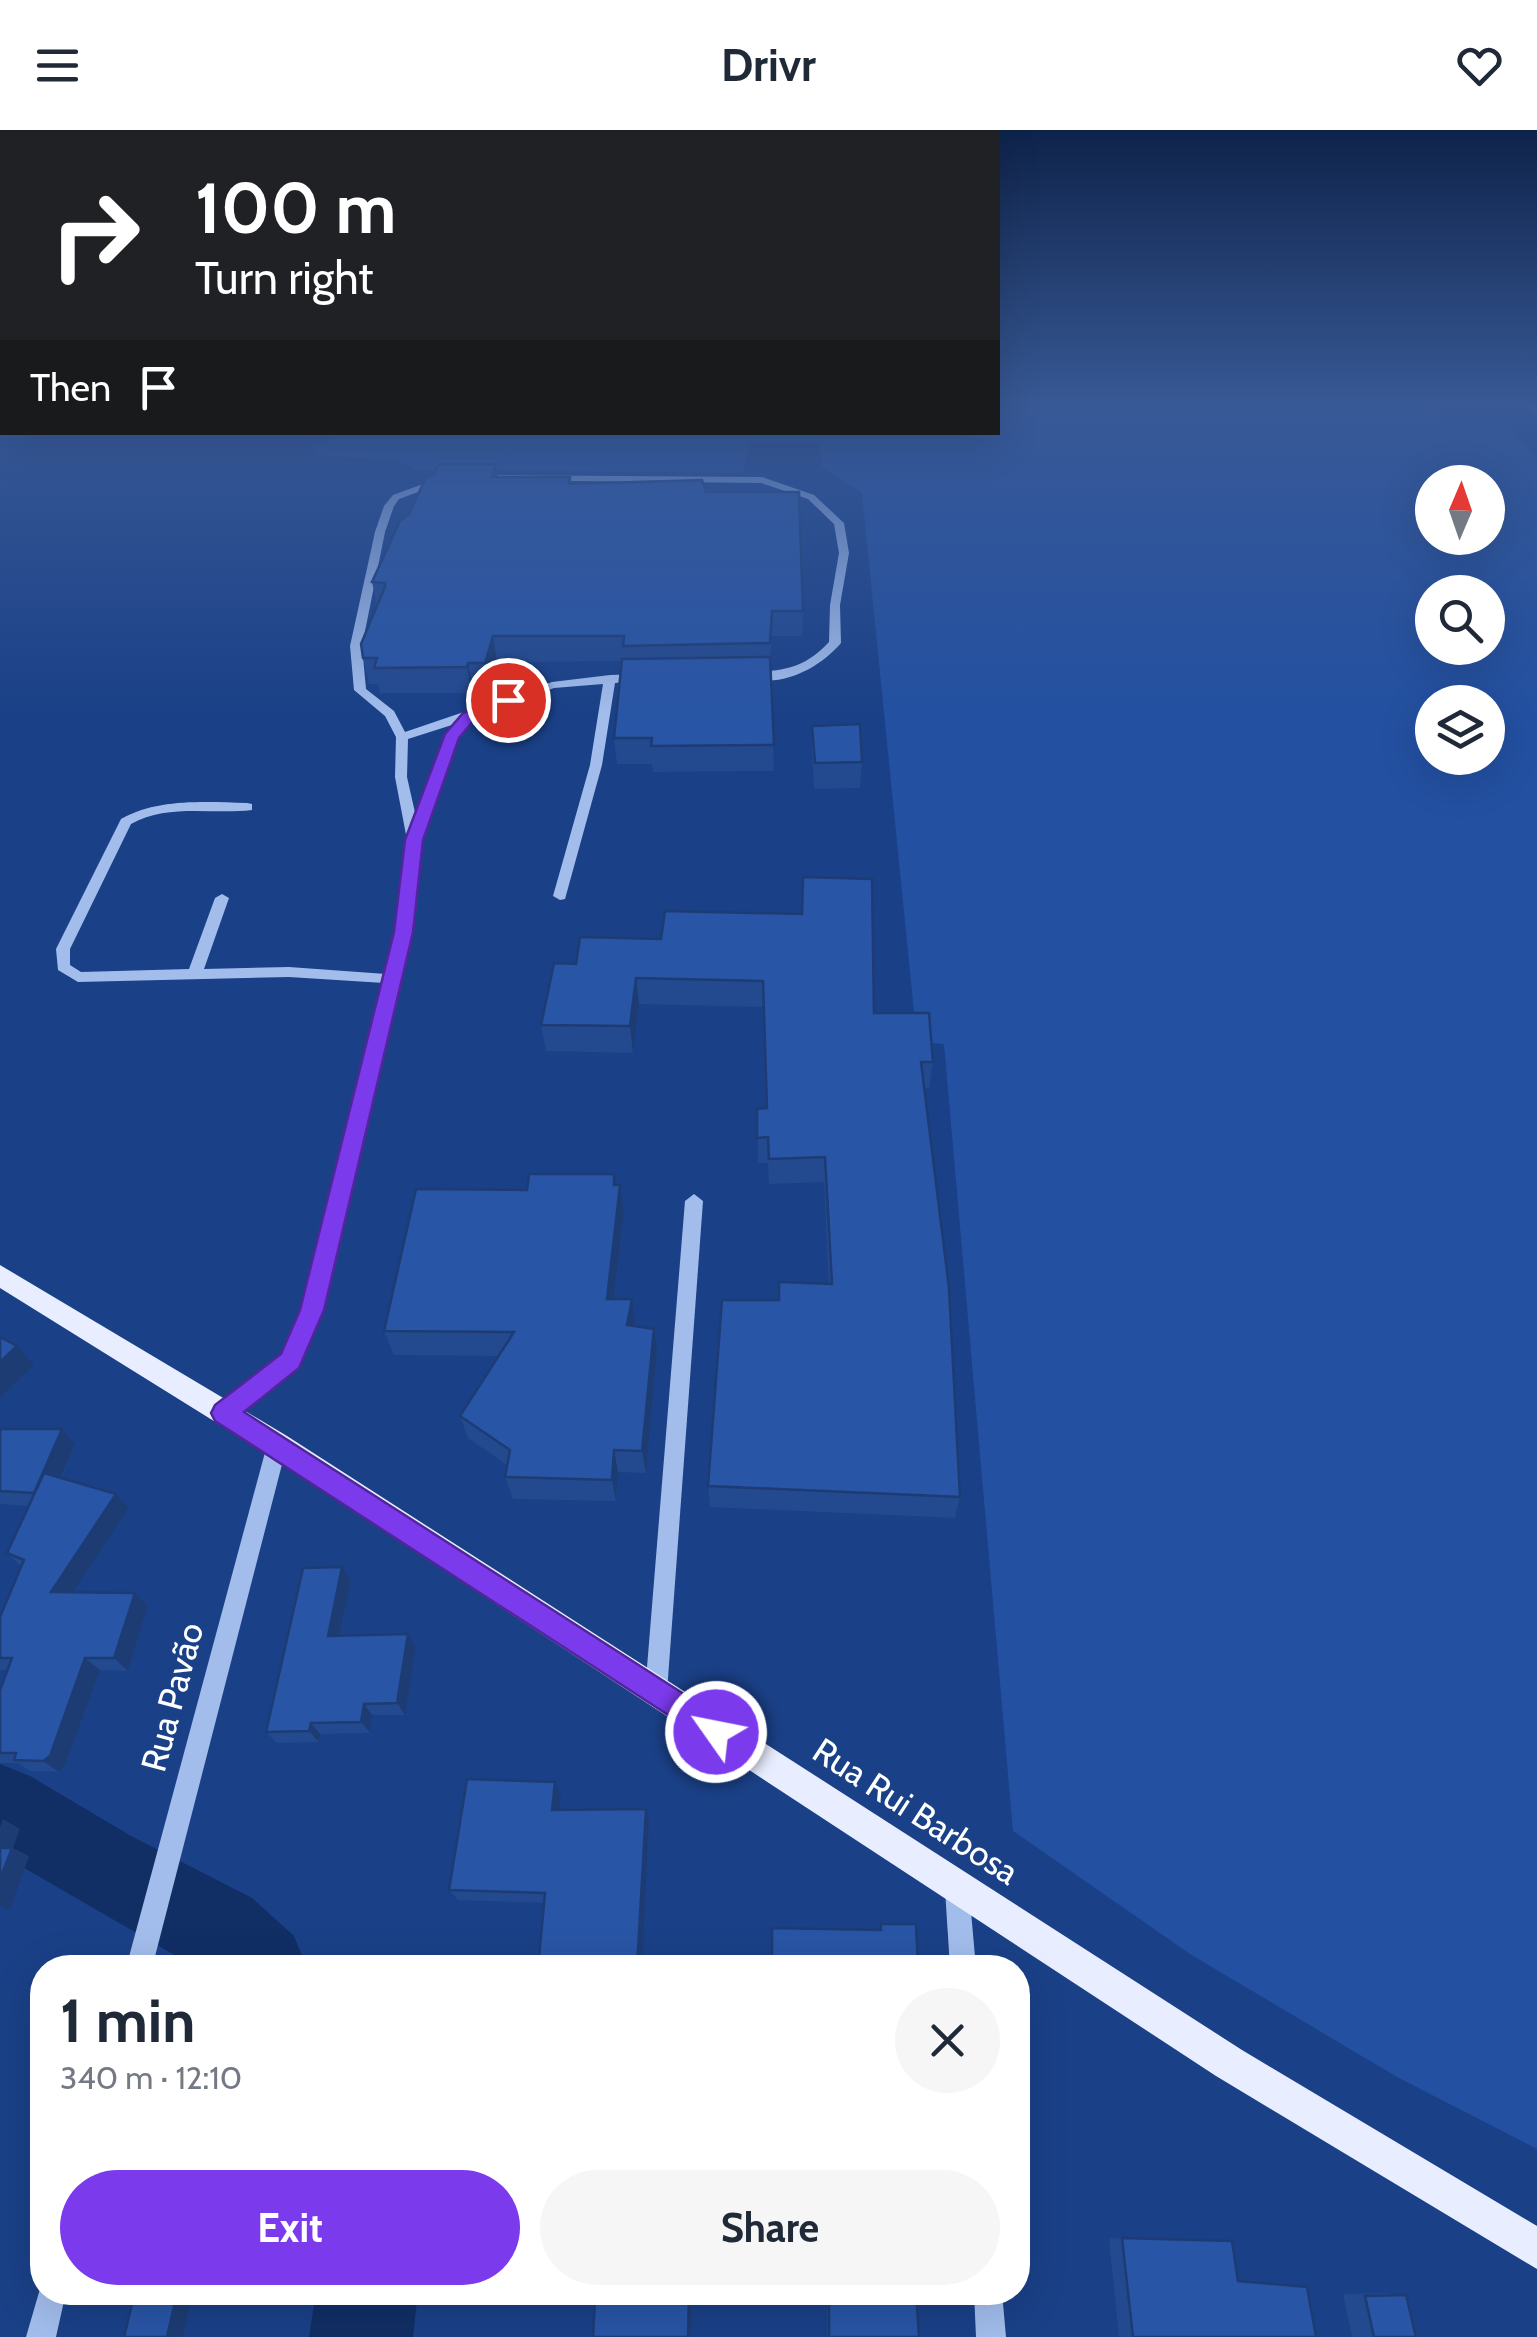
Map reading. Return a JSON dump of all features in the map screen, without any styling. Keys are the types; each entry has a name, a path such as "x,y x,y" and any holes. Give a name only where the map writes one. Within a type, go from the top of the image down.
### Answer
{"main road":[{"name":"Rua Rui Barbosa","path":"0,1275 277,1445 1230,2063 1537,2249"}],"street":[{"path":"388,509 356,646 360,690 390,714 402,737 401,777 414,840"},
{"path":"739,676 793,675 818,663 835,643 835,605 844,553 839,523 824,509"},
{"path":"402,737 552,685 666,676"},
{"path":"560,896 596,765 610,678"},
{"path":"224,1413 290,1361 312,1310 404,932 414,840 444,752 468,716"},
{"path":"247,807 134,816 118,838 63,949 62,967 78,976 289,972 392,978"},
{"path":"195,974 222,898"},
{"path":"656,1692 694,1201"},
{"name":"Rua Pavão","path":"142,1955 277,1445"},
{"path":"957,1889 962,1955"},
{"path":"40,2337 49,2305"},
{"path":"989,2305 991,2337"}],"shaded area":[{"path":"864,509 1415,509 1415,555 1505,555 1505,509 1537,509 1537,2149 1397,2077 1190,1954 1013,1831 944,1044 917,1042"}],"building":[{"path":"411,509 800,509 803,611 772,611 770,643 623,646 624,636 493,636 485,663 468,663 467,667 374,668 377,658 363,658 361,644 385,583 372,582 400,521"},
{"path":"770,657 774,745 651,746 652,738 614,738 622,659"},
{"path":"860,724 862,762 815,763 812,726"},
{"path":"803,877 872,879 874,1013 929,1013 933,1062 921,1062 949,1288 960,1497 708,1486 722,1300 779,1300 779,1282 832,1284 825,1157 769,1159 768,1137 757,1138 757,1109 767,1108 763,981 636,978 630,1026 541,1025 554,963 576,964 580,937 661,939 665,911 802,914"},
{"path":"529,1174 614,1174 614,1185 620,1185 607,1299 632,1299 627,1325 654,1329 642,1451 614,1450 612,1480 505,1477 510,1450 460,1416 514,1332 384,1331 416,1189 527,1190"},
{"path":"0,1337 17,1346 0,1362"},
{"path":"1,1429 62,1429 34,1493 0,1491"},
{"path":"44,1473 116,1494 51,1592 135,1593 114,1658 85,1658 50,1756 43,1761 14,1760 16,1753 0,1753 0,1690 12,1658 0,1658 0,1617 24,1560 7,1553"},
{"path":"342,1567 328,1636 408,1634 397,1703 364,1704 361,1722 311,1723 309,1731 266,1732 303,1568"},
{"path":"467,1779 555,1782 552,1810 646,1809 638,1955 539,1955 545,1893 449,1890"},
{"path":"0,1848 12,1848 0,1879"},
{"path":"881,1924 916,1924 917,1955 772,1955 772,1928 881,1930"},
{"path":"1122,2238 1232,2241 1238,2281 1307,2287 1316,2337 1133,2337"},
{"path":"1406,2295 1416,2337 1374,2337 1365,2296"},
{"path":"132,2305 174,2305 167,2337 124,2337"},
{"path":"595,2305 689,2305 688,2337 593,2337"},
{"path":"829,2305 917,2305 919,2337 829,2337"}],"waterway":[{"path":"0,1806 100,1867 221,1929 248,1955"},
{"path":"361,2337 365,2305"}],"route":[{"path":"508,700 468,716 451,738 414,840 404,932 312,1310 290,1361 224,1413 716,1732"}]}
